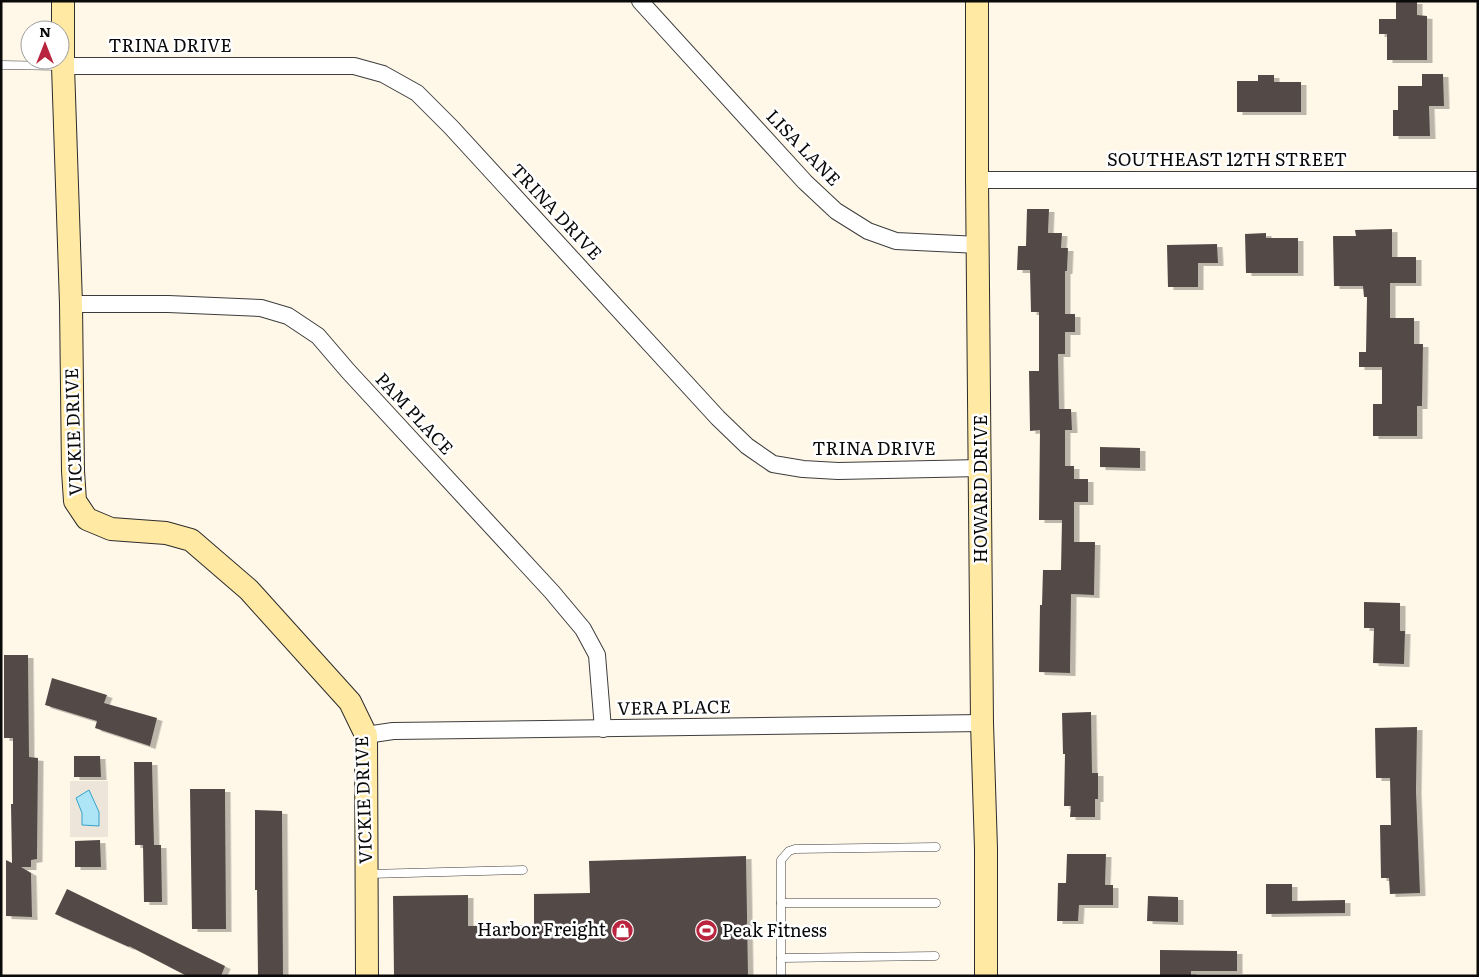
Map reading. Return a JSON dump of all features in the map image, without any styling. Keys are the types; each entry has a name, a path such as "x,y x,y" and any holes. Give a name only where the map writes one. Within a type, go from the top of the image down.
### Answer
{"street":[{"name":"VICKIE DRIVE","path":"63,1 63,20"},
{"name":"LISA LANE","path":"640,1 805,182 836,212 868,231 896,241 979,245"},
{"name":"HOWARD DRIVE","path":"977,1 982,723 986,849 986,976"},
{"name":"TRINA DRIVE","path":"70,66 354,66 383,74 417,94 444,120 718,418 747,446 773,464 803,470 838,472 981,468"},
{"name":"VICKIE DRIVE","path":"63,70 75,501 86,519 110,529 166,532 191,540 249,590 350,702 366,735 367,976"},
{"name":"SOUTHEAST 12TH STREET","path":"977,180 1478,180"},
{"name":"PAM PLACE","path":"71,304 168,304 261,308 288,316 318,336 552,592 583,629 597,654 603,729"},
{"name":"VERA PLACE","path":"366,735 393,731 982,723"}],"lane":[{"path":"1,65 20,65"},
{"path":"781,976 781,860 788,851 795,849 936,847"},
{"path":"366,874 524,870"},
{"path":"781,903 936,903"},
{"path":"781,958 935,956"}],"shaded area":[{"path":"70,781 108,781 108,837 70,837"}],"water":[{"path":"89,790 99,812 99,826 82,825 82,813 76,798"}],"building":[{"path":"1396,1 1417,1 1417,15 1427,16 1427,60 1387,60 1387,34 1379,34 1379,19 1396,19"},
{"path":"1422,74 1443,74 1444,106 1429,106 1430,136 1393,136 1393,110 1398,110 1398,86 1422,86"},
{"path":"1258,75 1274,75 1274,82 1301,82 1301,112 1237,112 1237,81 1258,81"},
{"path":"1027,209 1049,209 1048,233 1062,233 1061,248 1068,248 1067,271 1065,271 1065,314 1075,314 1075,332 1065,332 1065,354 1058,354 1059,409 1071,409 1072,430 1065,430 1065,466 1074,466 1074,479 1088,479 1088,502 1074,502 1074,542 1095,542 1094,595 1071,594 1070,673 1039,672 1040,605 1042,605 1043,570 1061,570 1062,520 1039,520 1040,430 1030,431 1029,371 1039,371 1039,312 1031,312 1030,270 1017,270 1018,246 1026,246"},
{"path":"1392,229 1392,257 1416,257 1416,283 1390,283 1390,318 1414,318 1414,344 1423,344 1422,406 1417,406 1417,436 1373,436 1373,404 1382,404 1382,367 1359,367 1359,352 1366,352 1367,297 1364,297 1363,286 1334,286 1333,236 1356,236 1355,230"},
{"path":"1266,233 1266,238 1298,238 1298,273 1246,273 1245,234"},
{"path":"1217,244 1218,263 1198,263 1198,287 1168,287 1167,245"},
{"path":"1100,447 1140,448 1140,468 1100,467"},
{"path":"1364,602 1400,603 1400,631 1405,631 1404,664 1373,663 1374,628 1364,628"},
{"path":"4,655 28,655 29,757 38,758 37,859 31,860 31,867 21,867 31,873 32,917 6,916 6,860 12,863 13,738 4,738"},
{"path":"52,678 107,695 104,703 157,718 150,746 95,728 97,721 45,705"},
{"path":"1091,712 1092,773 1098,773 1098,799 1095,799 1095,817 1070,817 1071,806 1064,806 1065,754 1063,754 1062,713"},
{"path":"1417,727 1416,791 1420,893 1390,894 1389,878 1381,878 1380,825 1391,825 1390,778 1376,778 1375,728"},
{"path":"74,756 100,756 101,777 74,777"},
{"path":"134,762 152,762 154,845 161,845 162,902 144,902 143,845 135,845"},
{"path":"190,789 225,789 226,929 192,929"},
{"path":"255,810 282,811 283,976 258,976"},
{"path":"100,840 101,867 75,867 75,841"},
{"path":"1067,854 1106,854 1105,885 1113,885 1113,905 1079,905 1078,921 1057,921 1058,883 1066,883"},
{"path":"746,856 748,975 394,976 393,896 468,895 468,926 534,925 534,894 590,893 589,861"},
{"path":"1266,884 1292,884 1292,901 1345,900 1345,913 1266,914"},
{"path":"67,889 225,966 221,976 187,976 129,946 55,914"},
{"path":"1148,896 1178,897 1178,922 1147,921"},
{"path":"1160,950 1237,951 1237,971 1191,971 1191,975 1160,975"}],"place":[{"name":"Harbor Freight","path":"622,930"},
{"name":"Peak Fitness","path":"706,931"}]}
